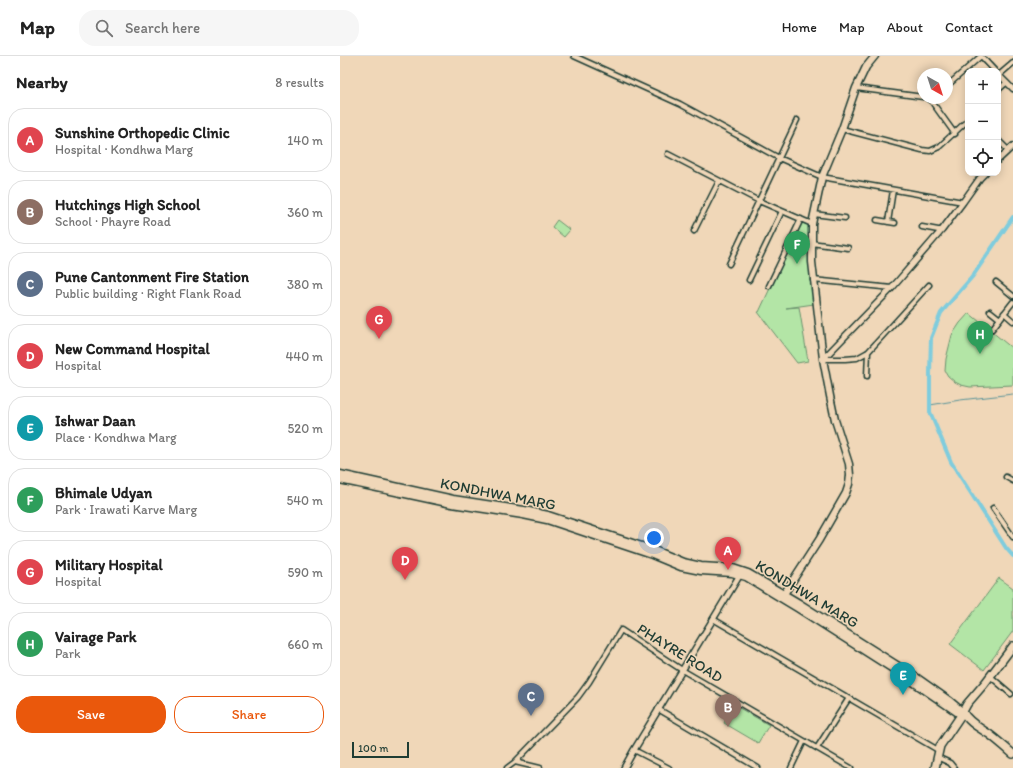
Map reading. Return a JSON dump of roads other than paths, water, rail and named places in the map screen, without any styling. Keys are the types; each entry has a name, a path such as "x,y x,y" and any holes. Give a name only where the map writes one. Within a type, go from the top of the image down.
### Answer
{"highway":[{"path":"935,768 940,746 963,714 967,704 1013,646"},
{"path":"972,698 967,712 974,724"},
{"path":"963,714 1013,754"}],"main road":[{"path":"783,596 819,540 846,493 849,484 849,464 832,408 823,359 813,280 812,224 822,177 842,129 856,88 866,67 875,56"},
{"name":"KONDHWA MARG","path":"340,474 370,484"},
{"name":"KONDHWA MARG","path":"340,480 380,486 452,504 546,520 652,555 681,567 700,571 741,573 783,596 922,685 963,714"}],"street":[{"path":"574,56 680,104 779,158 822,177 963,202"},
{"path":"953,81 983,57 992,68"},
{"path":"1001,73 1013,63"},
{"path":"1001,78 1013,89"},
{"path":"1001,87 1006,83"},
{"path":"856,88 917,96"},
{"path":"934,104 955,134"},
{"path":"729,264 797,120"},
{"path":"842,129 922,150 930,150 939,147 955,134 965,123"},
{"path":"1001,142 1011,148 1001,157"},
{"path":"668,154 759,201 812,224"},
{"path":"823,359 892,288 942,230 982,176"},
{"path":"694,231 719,181"},
{"path":"888,222 893,190"},
{"path":"749,280 782,211"},
{"path":"814,214 845,218"},
{"path":"769,286 801,220"},
{"path":"877,220 895,223"},
{"path":"922,227 942,230"},
{"path":"812,243 848,248"},
{"path":"813,280 892,288"},
{"path":"996,282 1013,296"},
{"path":"823,359 857,358 868,352 929,285"},
{"path":"992,329 1013,302"},
{"path":"990,311 1000,319"},
{"path":"1004,313 1013,321"},
{"path":"867,376 868,352"},
{"path":"1006,477 1013,481"},
{"path":"993,508 1013,537"},
{"path":"624,768 658,709 741,573"},
{"path":"713,619 849,698 938,753 954,768"},
{"name":"PHAYRE ROAD","path":"515,762 578,697 621,630 682,670 851,768"},
{"path":"990,676 1011,694"},
{"path":"818,748 849,698"},
{"path":"658,709 758,768"},
{"path":"790,768 804,741"},
{"path":"634,750 669,768"},
{"path":"507,768 515,762 540,768"}],"waterway":[{"path":"1013,217 972,277 941,313 931,338 930,373 930,412 951,462 1006,548 1013,556"},
{"path":"930,405 1013,394"}],"place":[{"name":"Bhimale Udyan","path":"797,264"},
{"name":"Military Hospital","path":"379,339"},
{"name":"Vairage Park","path":"980,354"},
{"name":"Sunshine Orthopedic Clinic","path":"728,570"},
{"name":"New Command Hospital","path":"405,580"},
{"name":"Ishwar Daan","path":"903,695"},
{"name":"Pune Cantonment Fire Station","path":"531,716"},
{"name":"Hutchings High School","path":"728,727"}]}
